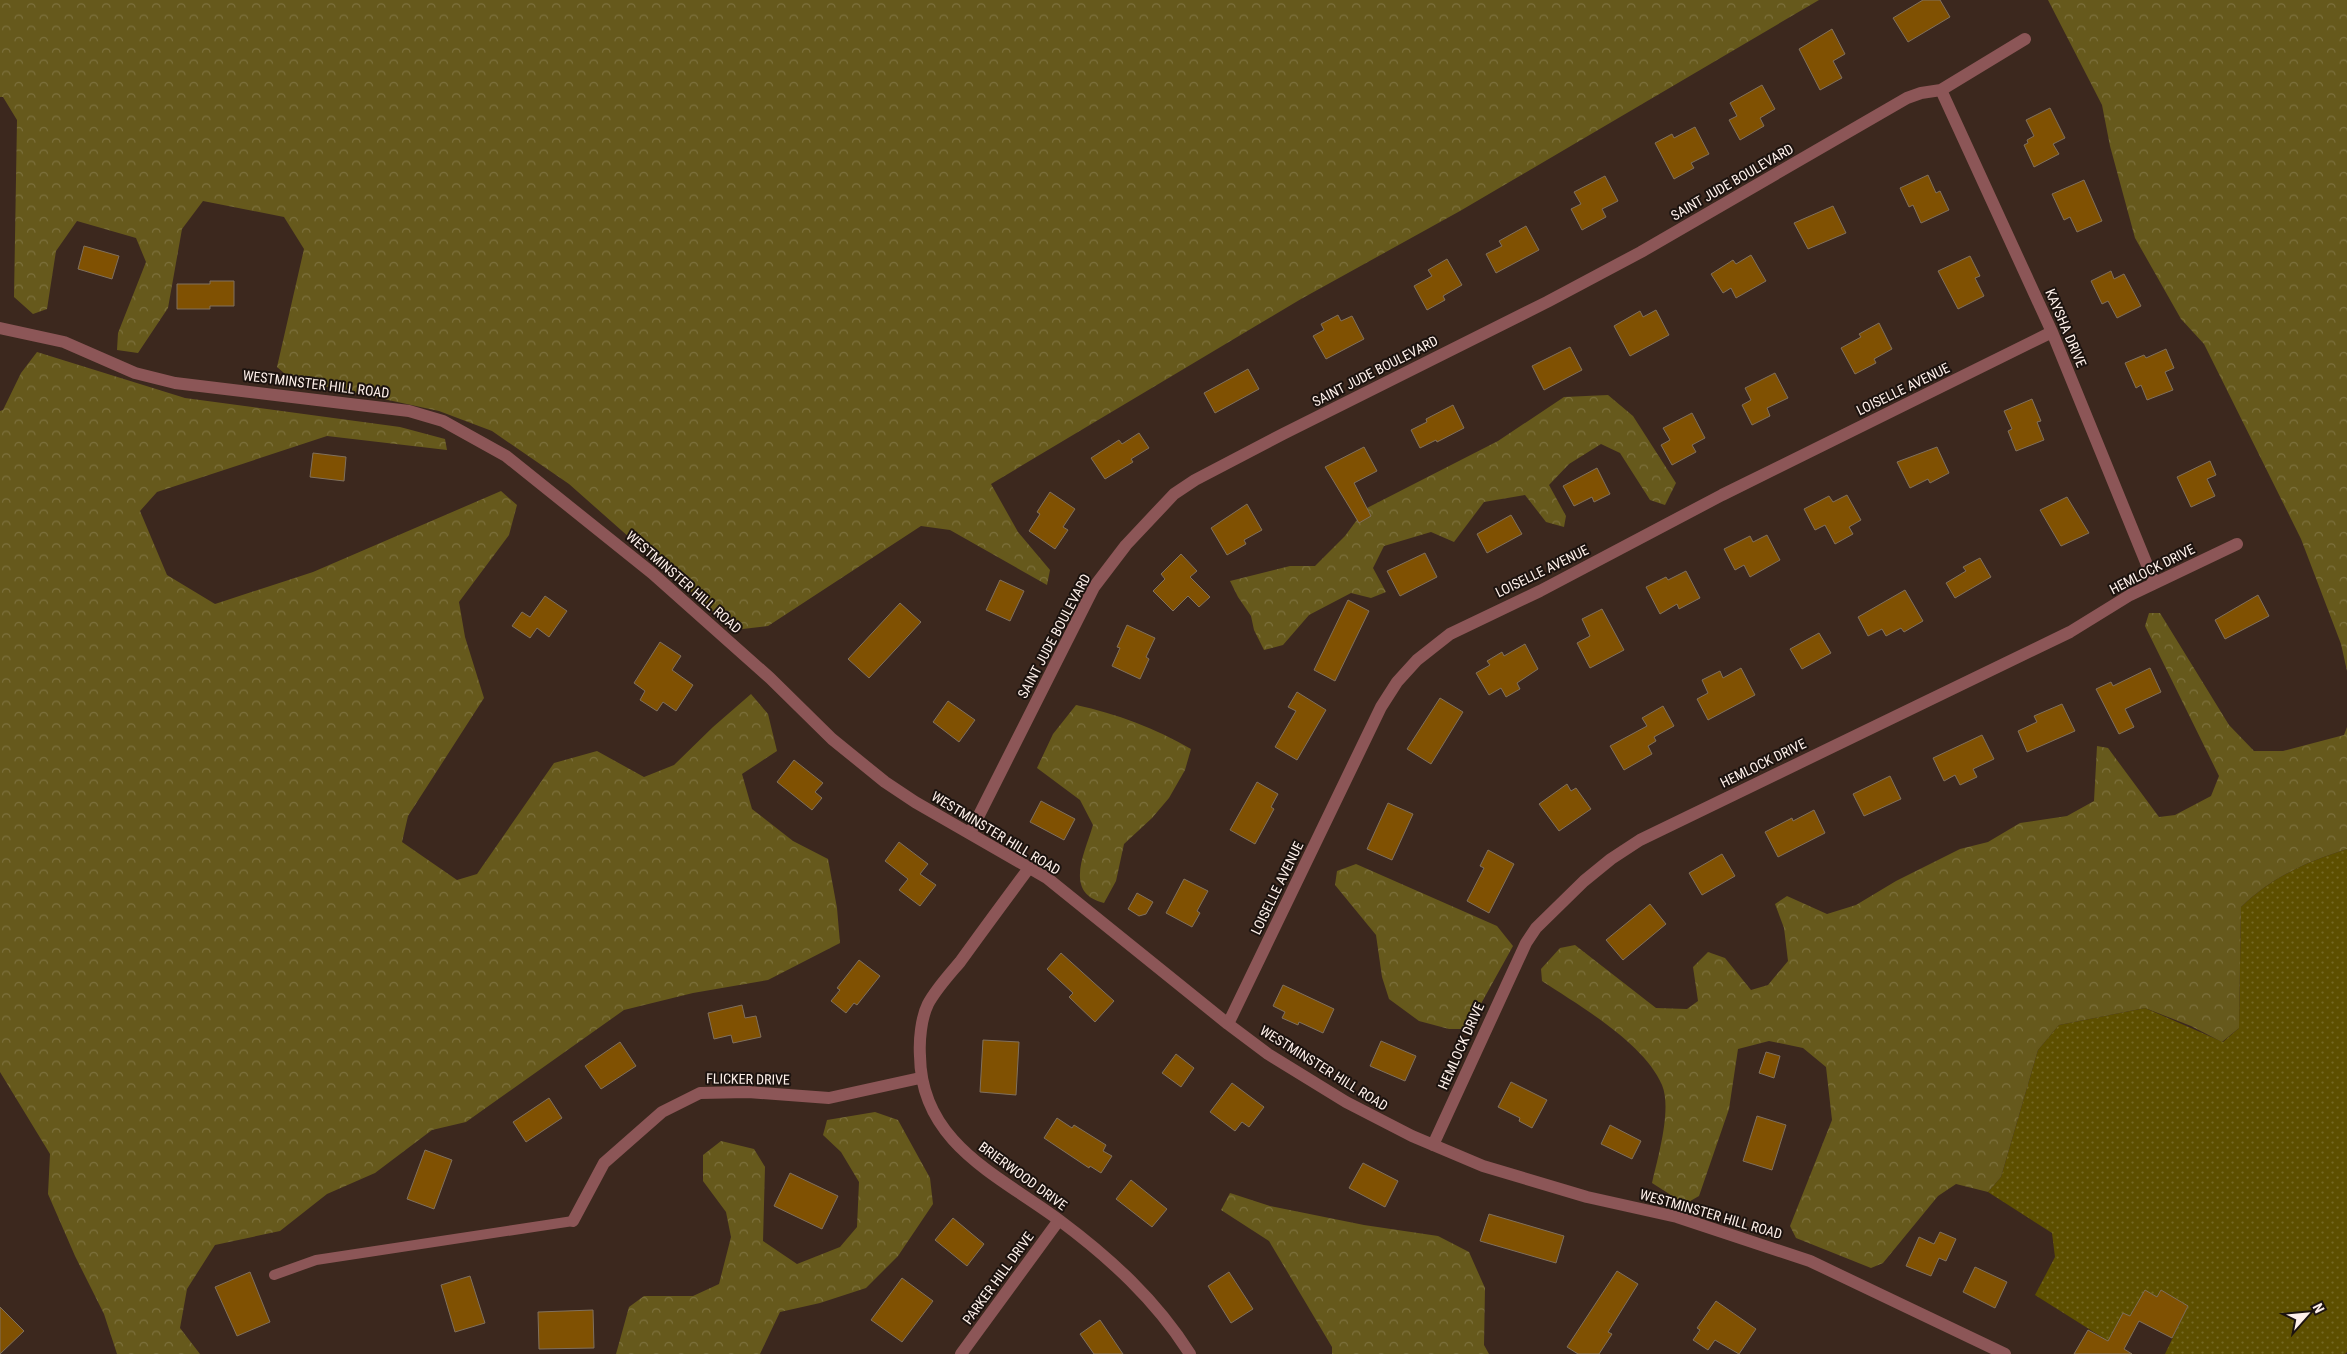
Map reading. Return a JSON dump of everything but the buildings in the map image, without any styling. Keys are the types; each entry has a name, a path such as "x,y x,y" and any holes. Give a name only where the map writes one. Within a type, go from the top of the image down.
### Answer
{"street":[{"path":"1941,90 2026,39"},
{"name":"KAYSHA DRIVE","path":"1941,90 2052,332 2154,582"},
{"name":"SAINT JUDE BOULEVARD","path":"970,833 1094,587 1126,545 1174,494 1195,480 1274,439 1547,302 1632,257 1907,98 1921,93 1941,90"},
{"name":"WESTMINSTER HILL ROAD","path":"0,328 58,340 135,373 175,383 409,411 443,421 464,431 506,456 540,482 571,510 617,544 757,665 832,739 885,782 915,802 1047,878 1268,1054 1346,1102 1373,1118 1483,1166 1587,1197 1677,1217 1802,1258 2004,1354"},
{"name":"LOISELLE AVENUE","path":"1228,1024 1381,707 1397,682 1433,646 1450,634 1540,591 1722,495 2052,332"},
{"name":"HEMLOCK DRIVE","path":"1433,1145 1526,944 1558,906 1611,859 1640,840 2070,632 2154,582 2237,544"},
{"name":"BRIERWOOD DRIVE","path":"1029,868 928,1005 919,1043 920,1078 933,1111 956,1146 1003,1183 1059,1220 1136,1284 1173,1327 1190,1354"},
{"name":"FLICKER DRIVE","path":"572,1221 604,1163 662,1112 700,1093 748,1092 830,1098 920,1078"},
{"name":"PARKER HILL DRIVE","path":"961,1354 1059,1220"}],"lane":[{"path":"274,1275 316,1260 516,1232 572,1221"}],"shaded area":[{"path":"2347,849 2347,1352 2345,1354 2165,1354 2188,1306 2161,1290 2157,1297 2145,1290 2130,1316 2123,1313 2108,1341 2035,1295 2055,1257 2052,1233 1988,1192 2001,1177 2038,1050 2059,1025 2145,1008 2223,1042 2239,1028 2241,907 2277,879 2318,859"}],"green space":[{"path":"0,0 1819,0 1460,211 1301,299 991,484 1018,532 1050,570 1047,585 950,530 921,526 768,626 734,630 569,484 492,431 439,411 291,379 277,367 304,249 284,217 203,201 182,229 168,308 138,353 117,350 118,333 146,262 136,238 77,221 56,251 47,309 33,314 14,297 17,120 3,97 0,97"},
{"path":"2048,0 2347,0 2347,671 2341,644 2301,539 2204,344 2181,319 2135,238 2110,146 2102,105"},
{"path":"37,352 185,398 400,427 445,439 447,450 327,436 157,492 140,511 167,575 215,604 313,572 501,491 517,505 509,535 459,602 465,637 484,698 408,816 402,842 457,880 477,874 554,763 597,751 644,777 674,765 751,694 768,714 777,751 742,774 752,809 793,841 828,859 837,908 840,943 768,980 693,993 624,1010 466,1122 432,1130 375,1173 327,1194 280,1231 215,1245 187,1289 180,1328 200,1354 117,1354 104,1314 75,1256 48,1194 50,1154 0,1072 0,411 3,410 21,373"},
{"path":"1608,395 1633,416 1676,483 1665,505 1650,500 1620,453 1601,444 1569,464 1549,485 1566,516 1564,527 1546,522 1525,495 1484,502 1454,542 1431,532 1384,546 1373,568 1386,592 1371,598 1351,593 1309,615 1283,645 1264,650 1254,630 1251,616 1230,581 1290,566 1315,566 1345,536 1365,509 1498,441 1564,397"},
{"path":"2149,613 2160,613 2229,725 2254,751 2283,751 2344,735 2347,727 2347,849 2317,859 2277,879 2241,907 2239,1028 2222,1042 2191,1026 2145,1008 2059,1025 2038,1050 2001,1177 1988,1192 1956,1184 1938,1196 1883,1263 1871,1268 1796,1238 1790,1226 1832,1120 1826,1067 1803,1048 1769,1041 1738,1049 1729,1109 1699,1196 1685,1204 1652,1183 1665,1120 1665,1095 1662,1085 1653,1069 1626,1040 1592,1014 1542,981 1541,969 1560,948 1575,945 1656,1008 1687,1009 1698,1001 1693,967 1708,952 1725,958 1751,990 1768,985 1788,961 1784,928 1775,904 1787,896 1827,914 1856,905 1896,881 1960,849 1988,842 2020,823 2067,816 2094,801 2097,746 2108,748 2159,817 2175,815 2211,796 2219,776 2145,626"},
{"path":"1076,705 1135,722 1191,749 1185,770 1169,798 1152,818 1124,844 1116,881 1104,903 1091,898 1084,891 1080,881 1082,859 1093,825 1080,800 1037,768 1053,734"},
{"path":"1356,864 1497,926 1513,946 1467,1029 1449,1029 1419,1021 1389,999 1382,977 1376,935 1335,885 1337,871"},
{"path":"875,1112 898,1120 930,1178 933,1204 898,1256 866,1288 820,1303 780,1312 760,1354 616,1354 629,1307 644,1296 693,1296 719,1284 731,1237 726,1212 703,1181 703,1155 721,1141 754,1149 765,1167 763,1241 797,1264 840,1247 857,1227 859,1182 841,1152 823,1135 827,1120"},
{"path":"1230,1193 1270,1206 1364,1225 1438,1236 1469,1252 1485,1288 1484,1345 1489,1354 1332,1354 1332,1347 1269,1241 1221,1210"}]}
